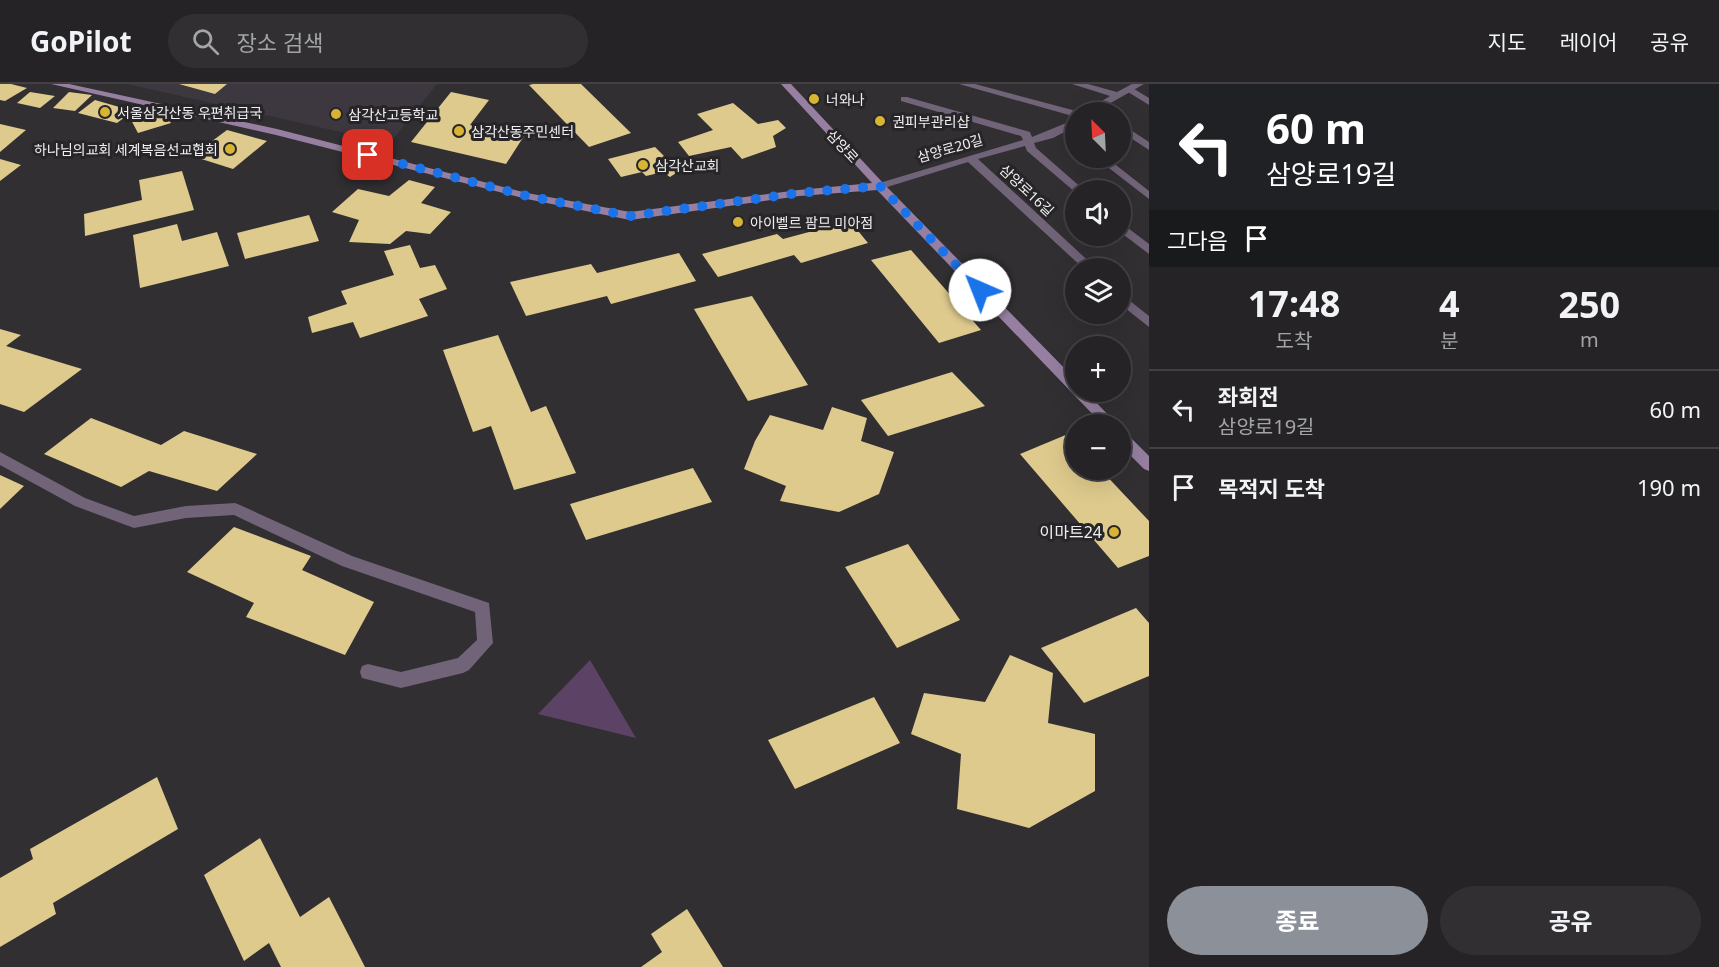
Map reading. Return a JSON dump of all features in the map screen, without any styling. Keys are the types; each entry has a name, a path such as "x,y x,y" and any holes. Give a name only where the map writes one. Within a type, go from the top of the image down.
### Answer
{"street":[{"path":"56,84 277,132 527,196 630,216 799,193 880,186"},
{"name":"삼양로","path":"786,84 880,186 1065,378"},
{"path":"964,84 1065,111"},
{"path":"1077,84 1119,96"},
{"path":"1110,102 1135,87 1149,102"},
{"name":"삼양로20길","path":"904,99 1026,134 1030,149 1067,180"},
{"name":"삼양로20길","path":"880,186 1049,136 1064,128"},
{"path":"1131,134 1149,147"},
{"name":"삼양로16길","path":"970,158 1079,258"},
{"path":"1114,168 1149,196"},
{"path":"1131,235 1149,250"},
{"path":"1131,307 1149,323"},
{"name":"삼양로","path":"1089,402 1100,414"},
{"path":"1131,447 1149,465"},
{"path":"0,458 80,502 134,522 186,512 235,509 347,561 483,608 485,643 463,664 401,680 368,672"}],"shaded area":[{"name":"삼각산고등학교","path":"127,84 437,84 390,143"},
{"path":"590,660 636,738 538,714"}],"building":[{"path":"0,84 27,88 5,101 0,100"},
{"path":"179,84 227,84 215,94"},
{"path":"581,84 631,133 589,147 529,85"},
{"path":"30,92 55,96 40,108 17,103"},
{"path":"69,92 92,95 75,111 53,108"},
{"name":"삼각산동주민센터","path":"451,92 489,100 470,125 524,136 506,164 411,142"},
{"name":"서울삼각산동 우편취급국","path":"95,100 133,111 117,123 78,113"},
{"path":"733,103 758,124 778,120 786,128 773,136 776,147 742,159 731,147 689,156 678,142 713,130 697,114"},
{"path":"162,109 171,123 138,133 130,118"},
{"path":"0,124 26,130 0,152"},
{"name":"하나님의교회 세계복음선교협회","path":"227,130 267,141 233,169 192,156"},
{"name":"삼각산교회","path":"655,147 679,171 670,177 663,172 646,176 642,172 621,177 608,159"},
{"path":"0,159 21,165 0,181"},
{"path":"182,171 194,210 85,236 84,214 142,200 139,180"},
{"path":"409,180 435,187 421,203 451,212 430,234 406,231 390,244 349,242 359,220 332,212 358,189 389,196"},
{"path":"309,215 319,241 245,259 237,233"},
{"path":"850,221 868,243 801,263 794,255 718,277 702,254 777,234 783,239"},
{"path":"177,224 182,241 217,232 229,266 140,288 133,235"},
{"path":"410,245 420,268 435,265 447,289 419,299 428,316 360,338 353,322 312,333 308,317 347,304 341,291 394,275 384,251"},
{"path":"911,250 981,330 939,343 871,260"},
{"path":"679,253 696,281 611,304 607,296 526,316 510,282 591,264 597,273"},
{"path":"752,296 808,385 748,401 694,309"},
{"path":"0,329 21,335 6,346 82,369 24,412 0,404"},
{"path":"498,335 531,412 546,406 576,473 514,490 491,426 473,432 443,350"},
{"path":"952,372 985,406 888,436 861,400"},
{"path":"832,407 867,418 861,441 894,452 879,494 839,512 780,501 786,486 744,469 755,441 770,415 823,430"},
{"path":"91,418 161,445 184,431 257,454 217,491 149,471 121,487 44,454"},
{"path":"1065,435 1065,480 1110,480 1149,521 1149,556 1118,568 1020,454"},
{"path":"693,468 712,502 586,540 570,504"},
{"path":"0,475 24,486 0,509"},
{"path":"234,527 311,556 302,570 374,602 345,655 246,617 254,603 187,572"},
{"path":"908,544 960,620 897,648 845,567"},
{"path":"1136,608 1149,623 1149,676 1084,703 1041,648"},
{"path":"1010,655 1053,673 1048,723 1095,734 1095,791 1029,828 957,809 961,754 911,734 924,693 985,702"},
{"path":"874,697 900,743 795,789 768,740"},
{"path":"157,777 178,829 53,903 56,914 0,947 0,878 33,859 30,849"},
{"path":"260,838 300,917 329,897 365,967 281,967 269,943 244,961 204,875"},
{"path":"687,909 723,967 641,967 662,952 651,934"}],"place":[{"name":"너와나","path":"814,99"},
{"name":"서울삼각산동 우편취급국","path":"105,112"},
{"name":"삼각산고등학교","path":"336,114"},
{"name":"권피부관리샵","path":"880,121"},
{"name":"삼각산동주민센터","path":"459,131"},
{"name":"하나님의교회 세계복음선교협회","path":"230,149"},
{"name":"삼각산교회","path":"643,165"},
{"name":"아이벨르 팜므 미아점","path":"738,222"},
{"name":"이마트24","path":"1114,532"}],"route":[{"path":"368,155 527,196 630,216 799,193 880,186 980,290"}]}
